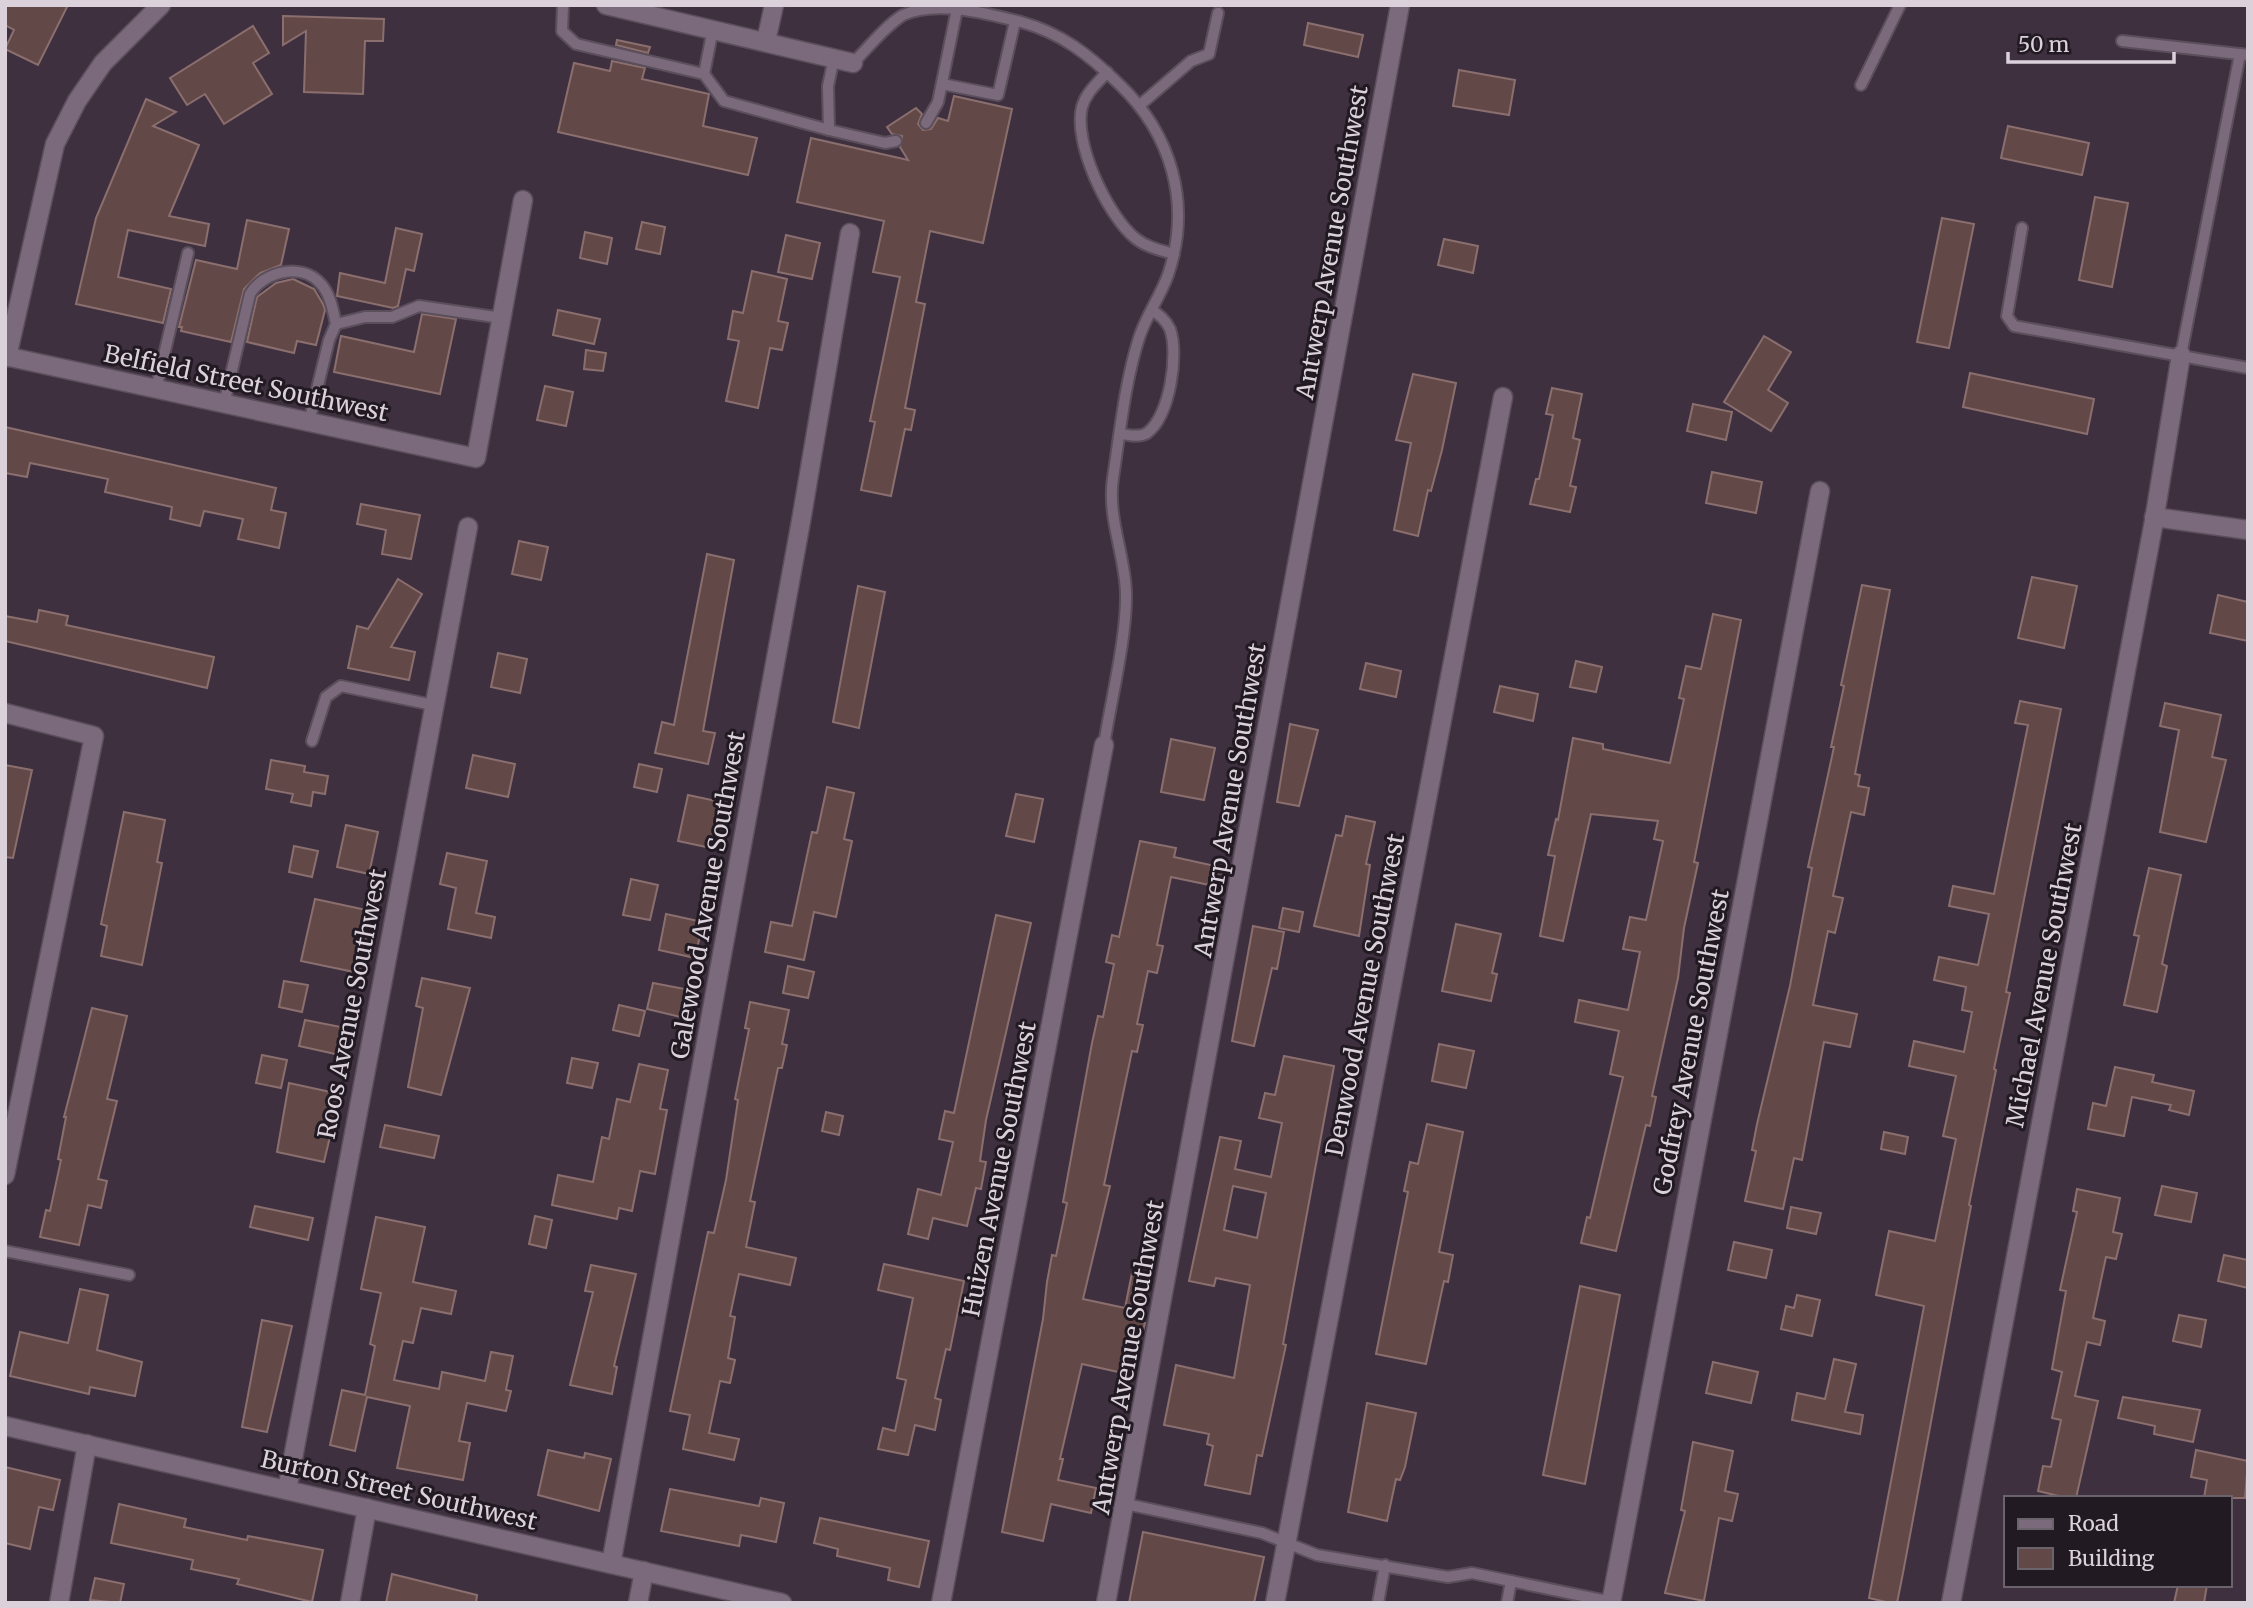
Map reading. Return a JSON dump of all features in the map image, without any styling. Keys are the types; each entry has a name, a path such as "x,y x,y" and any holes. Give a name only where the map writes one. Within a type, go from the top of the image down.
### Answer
{"street":[{"path":"6,357 55,144 77,101 103,63 162,5"},
{"path":"606,5 669,12 713,29 853,63"},
{"path":"766,41 774,5"},
{"name":"Antwerp Avenue Southwest","path":"1106,1603 1400,5"},
{"path":"502,318 523,200"},
{"name":"Galewood Avenue Southwest","path":"611,1564 801,521 850,233"},
{"name":"Belfield Street Southwest","path":"6,357 476,458 502,318"},
{"name":"Michael Avenue Southwest","path":"1951,1603 2154,517 2180,355"},
{"name":"Denwood Avenue Southwest","path":"1275,1603 1503,397"},
{"name":"Godfrey Avenue Southwest","path":"1611,1602 1820,491"},
{"path":"2154,517 2248,530"},
{"name":"Roos Avenue Southwest","path":"287,1490 468,527"},
{"path":"5,713 94,736 5,1175"},
{"name":"Huizen Avenue Southwest","path":"941,1603 1104,745"},
{"name":"Burton Street Southwest","path":"5,1426 782,1603"},
{"path":"59,1603 87,1444"},
{"path":"350,1603 367,1508"},
{"path":"638,1603 644,1571"}],"lane":[{"path":"563,5 562,31 576,44 704,74 724,101 829,130 885,143 896,141"},
{"path":"1861,85 1900,5"},
{"path":"853,63 902,16 923,7 957,9 1015,21 1069,41 1107,72 1140,105 1164,145 1176,180 1179,214 1174,254 1133,358 1121,434 1112,507 1123,561 1126,600 1104,745"},
{"path":"926,123 938,102 957,9"},
{"path":"1140,105 1191,61 1209,54 1218,13"},
{"path":"942,84 998,95 1015,21"},
{"path":"704,74 713,29"},
{"path":"2122,41 2244,55 2180,355"},
{"path":"829,130 828,86 834,58"},
{"path":"1107,72 1092,88 1082,107 1081,133 1086,156 1122,225 1143,243 1174,254"},
{"path":"2022,228 2007,316 2014,326 2248,368"},
{"path":"156,389 188,253"},
{"path":"224,404 250,294 256,283 267,276 284,272 307,273 321,283 336,324 329,340 309,422"},
{"path":"336,324 365,317 392,317 419,306 502,318"},
{"path":"1121,434 1140,436 1147,433 1158,419 1168,393 1173,365 1170,331 1160,315 1152,310"},
{"path":"312,741 326,697 341,687 433,705"},
{"path":"5,1251 129,1275"},
{"path":"1126,1504 1262,1533 1317,1555 1448,1577 1472,1573 1611,1602"},
{"path":"1378,1603 1385,1565"},
{"path":"1507,1603 1511,1581"}],"building":[{"path":"5,5 68,5 38,65 5,49 14,30 5,25"},
{"path":"283,16 384,19 383,41 365,41 363,94 304,92 306,31 283,45"},
{"path":"1308,23 1363,35 1358,57 1304,45"},
{"path":"253,26 269,53 253,63 272,94 224,124 205,94 187,105 170,78"},
{"path":"617,40 650,47 648,53 616,45"},
{"path":"612,61 645,68 642,79 709,94 703,126 757,138 748,175 558,132 574,63 610,71"},
{"path":"1459,70 1515,80 1509,115 1453,106"},
{"path":"954,96 1012,109 983,243 930,231 916,302 925,304 905,408 915,410 911,430 905,429 891,496 861,490 875,422 870,421 900,277 873,272 884,221 797,202 811,138 908,160 900,147 902,136 892,134 887,127 916,108 922,114 918,124 923,130 931,129 938,118 948,121"},
{"path":"146,99 176,112 153,126 199,145 169,216 209,224 205,246 128,230 118,277 171,289 163,323 76,304 96,218"},
{"path":"2008,126 2089,143 2082,175 2001,158"},
{"path":"2095,197 2128,203 2112,287 2079,280"},
{"path":"1942,218 1974,224 1949,348 1917,342"},
{"path":"247,220 289,229 281,265 260,273 244,289 231,342 181,331 182,327 179,327 196,260 237,269"},
{"path":"642,222 665,227 660,254 636,249"},
{"path":"396,228 422,234 414,271 406,269 398,306 393,308 337,296 340,273 385,283"},
{"path":"585,232 612,238 607,264 580,258"},
{"path":"786,235 820,243 812,279 778,272"},
{"path":"1444,239 1478,246 1473,273 1438,265"},
{"path":"752,271 787,279 778,321 788,323 782,350 770,348 758,408 726,401 739,341 728,339 733,311 743,313"},
{"path":"293,279 314,289 323,304 325,310 316,345 297,341 294,353 247,342 257,297 276,283"},
{"path":"558,310 600,319 594,344 553,335"},
{"path":"422,314 456,319 440,394 334,372 341,336 414,352"},
{"path":"1764,336 1791,352 1768,390 1788,403 1771,431 1724,402"},
{"path":"586,350 606,353 603,371 584,369"},
{"path":"1970,373 2094,399 2087,434 1963,407"},
{"path":"1413,374 1456,383 1442,450 1431,491 1428,490 1418,536 1394,530 1411,443 1396,440"},
{"path":"545,386 573,392 566,426 537,420"},
{"path":"1552,388 1582,394 1573,438 1580,440 1570,486 1576,487 1570,512 1530,504 1536,479 1539,479 1553,415 1546,414"},
{"path":"1693,404 1732,412 1726,440 1687,431"},
{"path":"5,427 276,488 271,510 286,513 279,548 238,539 243,519 204,511 200,526 170,519 172,507 105,492 108,479 30,463 27,477 5,473"},
{"path":"1712,472 1762,482 1756,513 1706,503"},
{"path":"361,504 420,515 411,559 382,554 386,530 357,524"},
{"path":"519,541 548,547 541,580 512,574"},
{"path":"707,554 734,560 703,731 715,733 708,764 655,753 662,722 674,725"},
{"path":"2032,577 2077,586 2064,648 2018,638"},
{"path":"398,579 422,594 391,647 415,652 409,680 348,668 357,626 368,629"},
{"path":"1862,585 1890,590 1855,774 1860,775 1858,786 1869,788 1864,815 1851,812 1833,896 1843,898 1835,933 1828,931 1813,1005 1857,1014 1850,1047 1824,1042 1802,1160 1794,1158 1783,1209 1745,1201 1756,1151 1752,1150 1757,1124 1790,986 1812,868 1808,867 1834,747 1831,747 1844,686 1841,685"},
{"path":"858,586 885,592 859,728 833,722"},
{"path":"2218,595 2248,602 2248,641 2210,633"},
{"path":"39,610 68,616 66,625 214,657 207,688 5,641 5,616 37,622"},
{"path":"1713,614 1741,620 1694,862 1698,863 1684,928 1678,978 1652,1096 1656,1097 1650,1126 1646,1125 1616,1251 1581,1243 1587,1217 1590,1218 1623,1077 1610,1074 1619,1031 1575,1022 1579,1000 1628,1010 1640,952 1623,949 1630,917 1646,920 1663,841 1654,839 1658,821 1591,814 1563,941 1540,936 1555,856 1548,855 1556,819 1558,820 1573,738 1603,744 1603,749 1670,763 1684,699 1679,698 1686,666 1701,669"},
{"path":"498,653 527,659 520,693 491,687"},
{"path":"1576,661 1602,667 1596,692 1570,687"},
{"path":"1366,663 1401,671 1396,697 1360,689"},
{"path":"1500,686 1538,694 1533,721 1494,712"},
{"path":"2020,701 2061,709 2006,992 2010,993 1903,1573 1897,1603 1890,1603 1869,1598 1924,1306 1876,1295 1889,1231 1935,1241 1956,1139 1943,1136 1956,1076 1909,1066 1914,1041 1964,1052 1972,1012 1962,1010 1966,987 1934,980 1939,957 1978,965 1989,914 1949,906 1953,886 1994,894 2028,725 2015,723"},
{"path":"2165,703 2221,715 2212,757 2226,760 2206,842 2160,832 2179,730 2160,726"},
{"path":"1290,724 1318,730 1299,806 1277,802"},
{"path":"1171,739 1215,748 1204,800 1161,792"},
{"path":"473,755 515,764 508,797 466,788"},
{"path":"271,760 305,766 304,772 328,776 325,794 313,792 311,806 291,802 293,794 266,789"},
{"path":"639,764 662,769 657,792 634,787"},
{"path":"5,765 32,770 13,858 5,857"},
{"path":"827,787 854,793 844,839 852,841 836,917 814,912 804,960 765,952 771,922 792,926 812,832 817,833"},
{"path":"1016,794 1043,799 1034,842 1006,836"},
{"path":"688,795 721,802 711,848 678,841"},
{"path":"124,812 165,820 157,862 162,863 142,965 101,956 107,926 101,924"},
{"path":"1346,816 1375,822 1366,864 1370,865 1359,936 1314,926 1336,835 1342,836"},
{"path":"346,825 378,832 369,874 337,867"},
{"path":"1140,841 1176,848 1174,857 1224,868 1219,887 1171,877 1157,945 1163,946 1157,973 1148,971 1137,1024 1143,1025 1137,1052 1132,1051 1104,1185 1110,1186 1083,1299 1125,1308 1132,1273 1149,1276 1140,1322 1145,1323 1132,1375 1082,1364 1060,1459 1063,1459 1058,1480 1096,1488 1091,1513 1051,1504 1043,1541 1002,1532 1043,1319 1052,1255 1056,1256 1067,1203 1063,1202 1092,1043 1098,1016 1103,1017 1114,964 1106,962 1112,935 1119,937"},
{"path":"294,846 318,851 312,877 289,872"},
{"path":"447,853 487,861 476,913 495,917 491,938 448,929 456,888 440,884"},
{"path":"2149,868 2181,875 2162,964 2167,966 2157,1012 2124,1005 2139,936 2134,935"},
{"path":"631,879 658,885 650,920 623,915"},
{"path":"315,899 371,911 359,973 301,961"},
{"path":"1283,908 1303,912 1299,932 1279,928"},
{"path":"666,914 703,922 695,958 659,950"},
{"path":"996,915 1031,923 986,1120 980,1161 986,1162 981,1189 976,1188 967,1226 933,1218 928,1239 908,1234 918,1189 941,1195 953,1142 939,1139 945,1111 954,1113"},
{"path":"1456,924 1501,934 1492,973 1497,974 1491,1001 1442,991"},
{"path":"1253,926 1284,932 1277,969 1272,968 1254,1046 1232,1041"},
{"path":"788,966 814,972 808,998 783,993"},
{"path":"422,978 470,988 441,1095 408,1087 423,1008 416,1006"},
{"path":"284,981 308,985 302,1012 279,1007"},
{"path":"653,983 690,990 685,1018 647,1009"},
{"path":"750,1002 789,1010 782,1044 787,1045 782,1068 778,1068 750,1201 755,1202 746,1247 796,1258 790,1285 739,1274 730,1316 735,1317 728,1358 735,1360 730,1383 720,1381 709,1433 739,1439 734,1460 683,1449 690,1415 670,1411 708,1232 714,1233 726,1180 738,1100 735,1099 749,1029 745,1028"},
{"path":"619,1005 645,1011 639,1036 613,1030"},
{"path":"92,1008 127,1016 107,1099 117,1101 98,1179 107,1181 101,1208 88,1205 79,1245 40,1237 46,1210 50,1211 61,1160 58,1159 64,1117"},
{"path":"305,1020 346,1028 340,1055 299,1046"},
{"path":"1439,1044 1474,1051 1466,1088 1432,1081"},
{"path":"262,1055 287,1060 281,1088 256,1083"},
{"path":"1284,1056 1334,1066 1283,1344 1286,1345 1262,1456 1257,1455 1250,1494 1205,1485 1213,1446 1207,1444 1209,1434 1164,1425 1176,1365 1234,1378 1250,1285 1216,1278 1214,1286 1189,1281 1220,1137 1241,1141 1235,1169 1271,1177 1282,1123 1259,1118 1265,1093 1275,1095","holes":["1233,1186 1266,1193 1257,1238 1224,1230"]},
{"path":"572,1058 598,1063 592,1088 567,1083"},
{"path":"639,1064 668,1070 660,1109 667,1110 655,1174 640,1171 632,1211 619,1208 617,1219 552,1205 558,1175 593,1182 602,1137 609,1139 617,1099 630,1102"},
{"path":"2115,1067 2154,1075 2152,1082 2194,1091 2189,1115 2169,1110 2171,1105 2132,1097 2124,1136 2088,1129 2093,1103 2106,1106"},
{"path":"289,1083 340,1094 324,1162 277,1152"},
{"path":"826,1112 843,1116 839,1135 822,1131"},
{"path":"1427,1124 1463,1132 1439,1252 1453,1255 1448,1282 1444,1281 1426,1364 1376,1354 1408,1192 1404,1191 1410,1162 1418,1164"},
{"path":"385,1125 439,1136 434,1158 380,1147"},
{"path":"1884,1132 1908,1137 1905,1154 1881,1149"},
{"path":"2162,1186 2197,1193 2191,1222 2155,1215"},
{"path":"2077,1189 2120,1198 2113,1232 2122,1234 2116,1259 2106,1257 2093,1318 2105,1321 2100,1345 2087,1342 2075,1396 2098,1401 2076,1496 2059,1496 2038,1491 2043,1466 2051,1467 2061,1420 2052,1418 2062,1372 2052,1369 2066,1291 2060,1290 2077,1212 2073,1211"},
{"path":"255,1206 313,1218 308,1240 250,1227"},
{"path":"1791,1207 1821,1213 1816,1234 1787,1228"},
{"path":"535,1216 552,1220 546,1248 529,1244"},
{"path":"376,1217 425,1227 413,1282 456,1291 451,1314 421,1308 413,1343 403,1341 394,1380 439,1389 442,1372 485,1381 491,1352 513,1356 506,1390 511,1391 506,1411 467,1403 459,1441 470,1443 463,1480 397,1468 410,1406 367,1397 355,1451 330,1445 342,1390 365,1395 375,1346 370,1344 381,1293 361,1289"},
{"path":"1734,1242 1772,1250 1766,1278 1728,1270"},
{"path":"2224,1255 2248,1260 2248,1288 2218,1281"},
{"path":"884,1264 964,1281 950,1350 946,1349 935,1398 941,1400 935,1430 915,1425 908,1455 878,1449 883,1428 895,1431 906,1380 897,1378 913,1298 878,1290"},
{"path":"591,1265 636,1274 614,1366 617,1367 612,1394 570,1385 593,1292 585,1291"},
{"path":"1580,1286 1620,1295 1585,1484 1543,1475"},
{"path":"80,1289 108,1295 97,1350 142,1362 135,1396 90,1387 89,1394 10,1376 20,1332 68,1343"},
{"path":"1797,1295 1820,1300 1812,1336 1781,1329 1786,1306 1794,1308"},
{"path":"2179,1315 2206,1320 2201,1347 2173,1341"},
{"path":"262,1320 292,1326 267,1432 242,1427"},
{"path":"1834,1359 1856,1364 1845,1412 1863,1415 1860,1434 1792,1420 1797,1393 1825,1399"},
{"path":"1713,1362 1758,1372 1751,1403 1706,1393"},
{"path":"2123,1397 2200,1410 2193,1442 2154,1434 2155,1426 2118,1418"},
{"path":"1367,1403 1416,1413 1405,1467 1400,1480 1396,1479 1387,1521 1348,1512"},
{"path":"1693,1442 1733,1451 1725,1491 1738,1494 1732,1521 1719,1518 1704,1601 1665,1593 1685,1511 1681,1510"},
{"path":"548,1450 584,1458 585,1453 611,1459 599,1511 538,1495"},
{"path":"2196,1450 2248,1461 2245,1498 2204,1496 2207,1480 2191,1477"},
{"path":"5,1467 60,1480 53,1510 39,1507 30,1549 5,1543"},
{"path":"670,1489 759,1506 761,1498 784,1503 776,1542 741,1535 739,1546 661,1531"},
{"path":"119,1504 186,1519 184,1527 247,1540 248,1536 323,1550 312,1602 237,1584 239,1579 191,1569 193,1560 111,1543"},
{"path":"820,1518 929,1541 919,1587 888,1580 890,1568 837,1556 838,1549 814,1543"},
{"path":"1143,1532 1264,1557 1254,1603 1129,1603"},
{"path":"392,1574 477,1595 476,1603 386,1603"},
{"path":"95,1578 124,1584 120,1603 90,1600"},
{"path":"2178,1587 2207,1587 2204,1603 2174,1603"}]}
